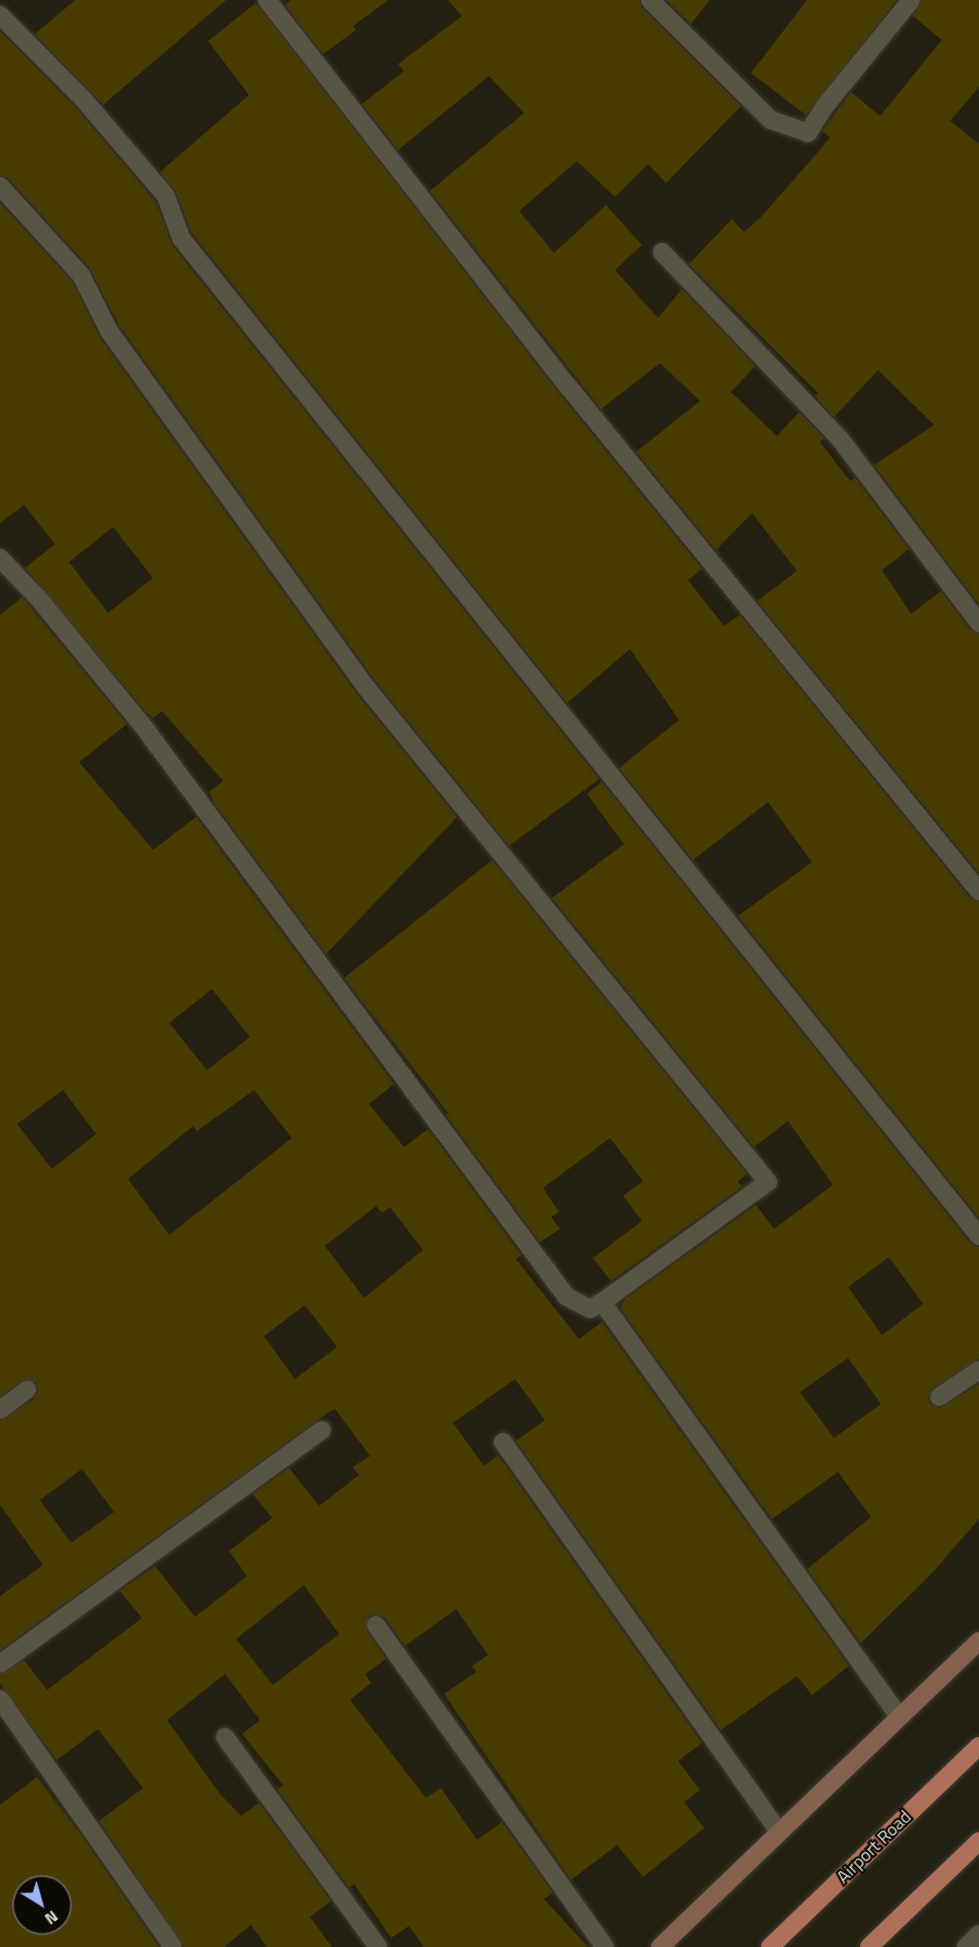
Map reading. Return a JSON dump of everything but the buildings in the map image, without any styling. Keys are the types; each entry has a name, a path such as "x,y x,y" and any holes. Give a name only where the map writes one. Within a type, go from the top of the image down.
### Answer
{"main road":[{"name":"Airport Road","path":"770,1947 979,1746"},
{"path":"869,1947 979,1841"}],"street":[{"path":"267,0 567,385 979,891"},
{"path":"650,0 771,120 808,133 825,106 911,0"},
{"path":"0,15 84,100 166,196 180,238 979,1236"},
{"path":"0,186 81,275 109,331 365,686 768,1182 590,1309 566,1296 143,726 39,599 0,558"},
{"path":"662,252 840,439 979,623"},
{"path":"602,1302 898,1716"},
{"path":"939,1397 979,1370"},
{"path":"0,1410 27,1390"},
{"path":"0,1664 322,1430"},
{"path":"503,1442 779,1832"},
{"path":"376,1625 605,1947"},
{"path":"660,1947 898,1716 979,1641"},
{"path":"0,1699 173,1947"},
{"path":"225,1737 378,1947"},
{"path":"966,1947 979,1934"}]}
